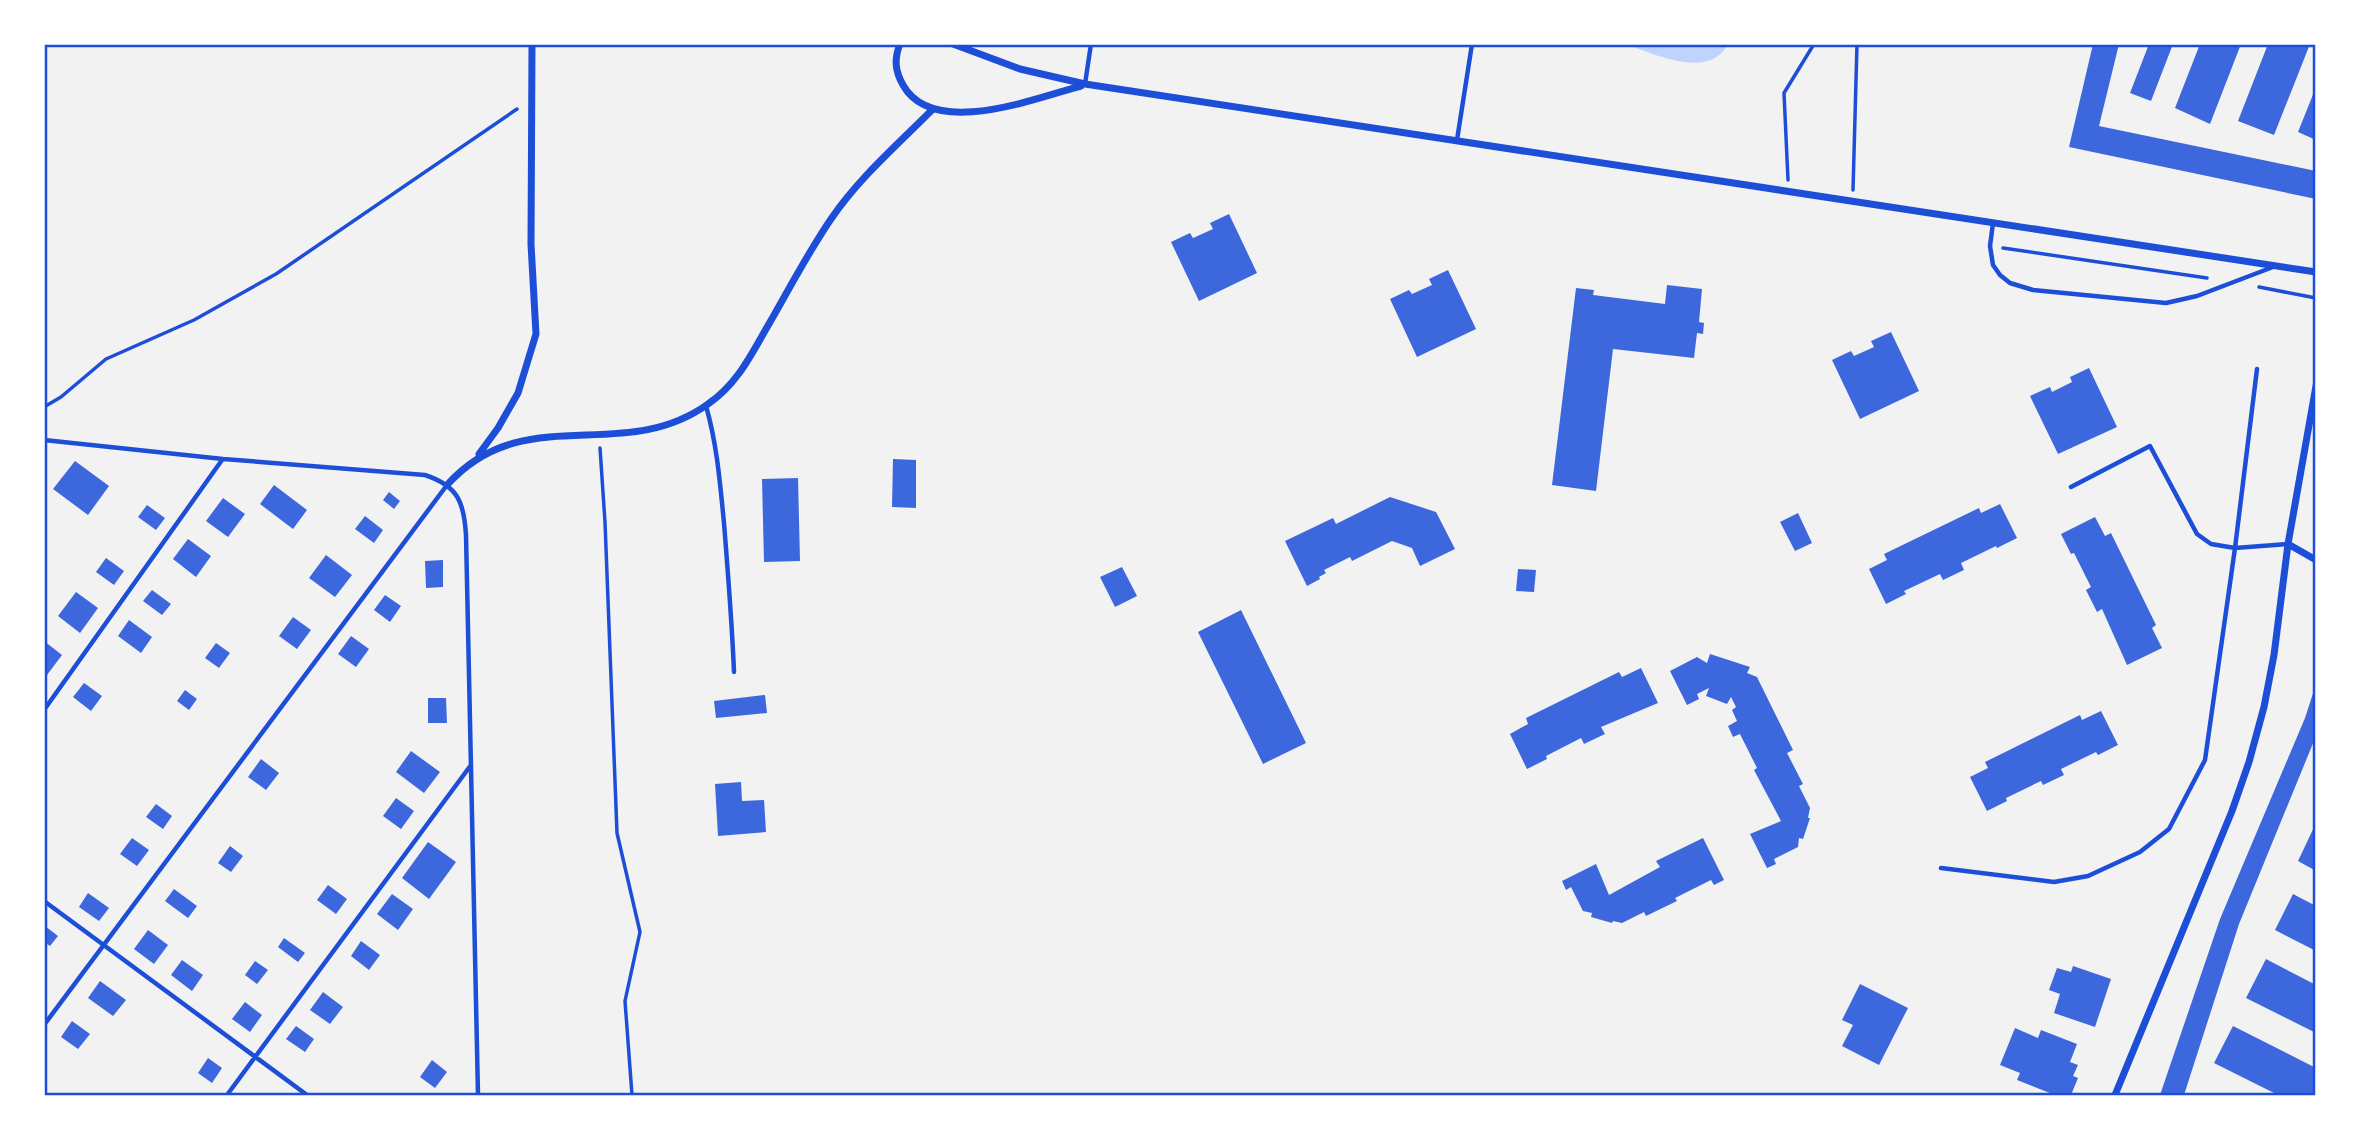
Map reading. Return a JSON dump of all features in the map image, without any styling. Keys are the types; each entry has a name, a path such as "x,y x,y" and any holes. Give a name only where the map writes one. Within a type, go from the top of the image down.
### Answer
{"street":[{"path":"447,485 476,458 498,428 518,393 536,334 531,244 532,44"},
{"path":"900,44 895,60 900,79 910,96 932,110 957,112 989,109 1085,84"},
{"path":"953,44 1020,69 1085,84 2316,272"},
{"path":"476,458 499,446 530,438 635,433 654,429 706,406 723,393 741,372 825,229 848,196 932,110"},
{"path":"2115,1095 2232,811 2249,762 2274,655 2288,544 2316,386"},
{"path":"2288,544 2316,559"}],"lane":[{"path":"1085,84 1091,44"},
{"path":"1457,139 1472,44"},
{"path":"1993,223 1990,246 1993,265 2010,283 2033,290 2166,303 2190,298 2276,266"},
{"path":"1941,868 2054,882 2088,876 2140,852 2169,829 2205,760 2257,369"},
{"path":"706,406 714,432 719,467 734,673"},
{"path":"44,440 223,459 425,475 447,485 458,497 465,522 478,1095"},
{"path":"2071,487 2150,446 2197,534 2211,544 2235,548 2288,544"},
{"path":"44,710 223,459"},
{"path":"44,1025 447,485"},
{"path":"227,1095 471,765"},
{"path":"44,901 307,1095"}],"path":[{"path":"1788,192 1784,93 1814,44"},
{"path":"1853,202 1857,44"},
{"path":"44,407 61,397 106,359 194,320 276,274 531,100"},
{"path":"1990,246 2207,278"},
{"path":"2234,282 2316,298"},
{"path":"599,435 617,833 640,932 625,1001 632,1095"}],"water":[{"path":"1624,44 1728,44 1719,55 1708,61 1694,63 1665,58"}],"building":[{"path":"2093,44 2119,44 2099,126 2316,171 2316,199 2069,147"},
{"path":"2149,44 2173,44 2151,101 2130,93"},
{"path":"2200,44 2241,44 2210,124 2175,108"},
{"path":"2268,44 2310,44 2274,135 2238,121"},
{"path":"2316,87 2316,140 2298,132"},
{"path":"1229,214 1257,273 1199,301 1171,242 1190,233 1193,238 1213,229 1210,223"},
{"path":"1448,270 1476,329 1417,357 1390,299 1409,290 1412,294 1432,285 1429,279"},
{"path":"1667,285 1702,289 1699,322 1704,323 1703,334 1697,333 1694,358 1613,349 1596,491 1552,485 1576,288 1594,290 1593,295 1665,304"},
{"path":"1891,332 1919,391 1860,419 1832,360 1851,351 1854,356 1874,347 1871,341"},
{"path":"2089,368 2117,427 2058,454 2030,396 2050,387 2052,392 2072,382 2070,377"},
{"path":"893,459 916,460 916,508 892,507"},
{"path":"75,461 109,486 88,515 53,489"},
{"path":"798,478 800,561 764,562 762,479"},
{"path":"274,485 307,510 293,529 260,504"},
{"path":"389,492 400,501 394,509 383,500"},
{"path":"1390,497 1436,512 1455,549 1420,566 1412,548 1392,541 1352,561 1350,557 1324,570 1326,573 1319,577 1320,579 1307,586 1285,541 1333,518 1336,524"},
{"path":"223,498 245,514 228,537 206,521"},
{"path":"2000,504 2017,538 1961,563 1964,570 1943,580 1940,574 1904,591 1906,594 1886,604 1869,569 1887,560 1884,554 1979,508 1981,513"},
{"path":"147,505 165,518 156,530 138,517"},
{"path":"1798,513 1812,543 1795,551 1780,522"},
{"path":"365,516 383,530 374,543 355,529"},
{"path":"2095,517 2105,536 2111,533 2156,625 2152,628 2162,648 2127,665 2102,609 2097,612 2086,590 2091,587 2074,553 2071,554 2061,534"},
{"path":"188,539 211,556 196,577 173,559"},
{"path":"326,555 352,575 335,597 309,578"},
{"path":"106,558 124,571 114,585 96,572"},
{"path":"443,560 443,587 426,588 425,561"},
{"path":"1122,567 1137,596 1115,607 1100,577"},
{"path":"1518,569 1536,570 1534,592 1516,591"},
{"path":"152,590 171,604 162,615 143,601"},
{"path":"76,592 98,608 80,633 58,616"},
{"path":"385,595 401,606 390,622 374,610"},
{"path":"1241,610 1306,743 1263,764 1198,632"},
{"path":"293,617 311,630 297,649 279,636"},
{"path":"129,620 152,637 141,653 118,636"},
{"path":"351,636 369,649 356,667 338,654"},
{"path":"44,641 62,655 44,679"},
{"path":"216,643 230,653 219,668 205,658"},
{"path":"1710,654 1750,667 1747,673 1757,677 1793,750 1787,753 1803,784 1799,786 1810,808 1810,818 1803,839 1799,838 1798,847 1774,859 1776,864 1767,868 1750,834 1781,821 1754,770 1757,768 1740,734 1733,737 1728,726 1737,721 1732,710 1736,707 1731,697 1727,704 1706,696 1709,688 1697,694 1699,699 1687,705 1670,671 1697,657 1707,663"},
{"path":"1641,668 1658,703 1601,727 1605,734 1584,744 1581,738 1527,769 1510,734 1528,724 1526,718 1619,672 1622,677"},
{"path":"84,683 102,696 91,711 73,697"},
{"path":"2316,684 2316,736 2239,924 2184,1095 2160,1095 2220,919 2305,718"},
{"path":"185,690 197,699 189,710 177,701"},
{"path":"765,695 767,713 716,718 714,701"},
{"path":"428,698 446,698 447,723 428,723"},
{"path":"2101,711 2118,745 2061,769 2064,775 2043,785 2041,781 2006,798 2007,801 1987,811 1970,777 1988,768 1985,762 2080,715 2082,720"},
{"path":"411,751 440,772 424,793 396,772"},
{"path":"261,759 279,773 266,790 248,777"},
{"path":"741,782 742,801 764,800 766,832 718,836 715,784"},
{"path":"396,798 414,811 401,829 383,816"},
{"path":"156,804 172,816 163,829 146,817"},
{"path":"2316,823 2316,871 2298,861"},
{"path":"132,838 149,850 137,866 120,854"},
{"path":"1703,838 1724,880 1714,885 1711,880 1646,916 1644,912 1622,923 1591,917 1592,913 1583,911 1571,887 1566,890 1562,881 1596,864 1609,895 1660,867 1656,861"},
{"path":"428,842 456,862 429,899 402,878"},
{"path":"230,846 243,856 231,872 218,863"},
{"path":"328,885 347,899 336,914 317,900"},
{"path":"174,889 197,906 188,918 165,901"},
{"path":"88,893 109,908 99,921 79,907"},
{"path":"392,894 413,909 398,930 377,914"},
{"path":"2293,894 2316,906 2316,951 2275,930"},
{"path":"45,926 58,936 50,946 44,942"},
{"path":"148,930 168,945 154,964 134,949"},
{"path":"284,938 305,953 298,962 278,947"},
{"path":"361,941 380,955 369,970 351,956"},
{"path":"2266,959 2316,985 2316,1033 2246,998"},
{"path":"182,960 203,975 192,991 171,975"},
{"path":"255,961 268,970 257,984 245,975"},
{"path":"2073,966 2111,979 2095,1027 2054,1013 2060,994 2049,990 2057,968 2071,972"},
{"path":"100,981 126,1000 113,1016 88,998"},
{"path":"1860,984 1908,1008 1879,1065 1842,1046 1853,1025 1842,1020"},
{"path":"323,992 343,1007 330,1024 310,1010"},
{"path":"245,1002 262,1015 250,1032 232,1019"},
{"path":"72,1021 90,1034 78,1049 61,1037"},
{"path":"296,1026 314,1039 305,1052 286,1039"},
{"path":"2233,1026 2316,1068 2316,1095 2278,1095 2214,1063"},
{"path":"2015,1028 2038,1038 2041,1030 2077,1044 2070,1062 2078,1065 2073,1076 2078,1078 2071,1095 2055,1095 2017,1080 2020,1073 2000,1065"},
{"path":"208,1058 222,1068 212,1083 198,1073"},
{"path":"432,1060 447,1072 435,1088 420,1077"}]}
